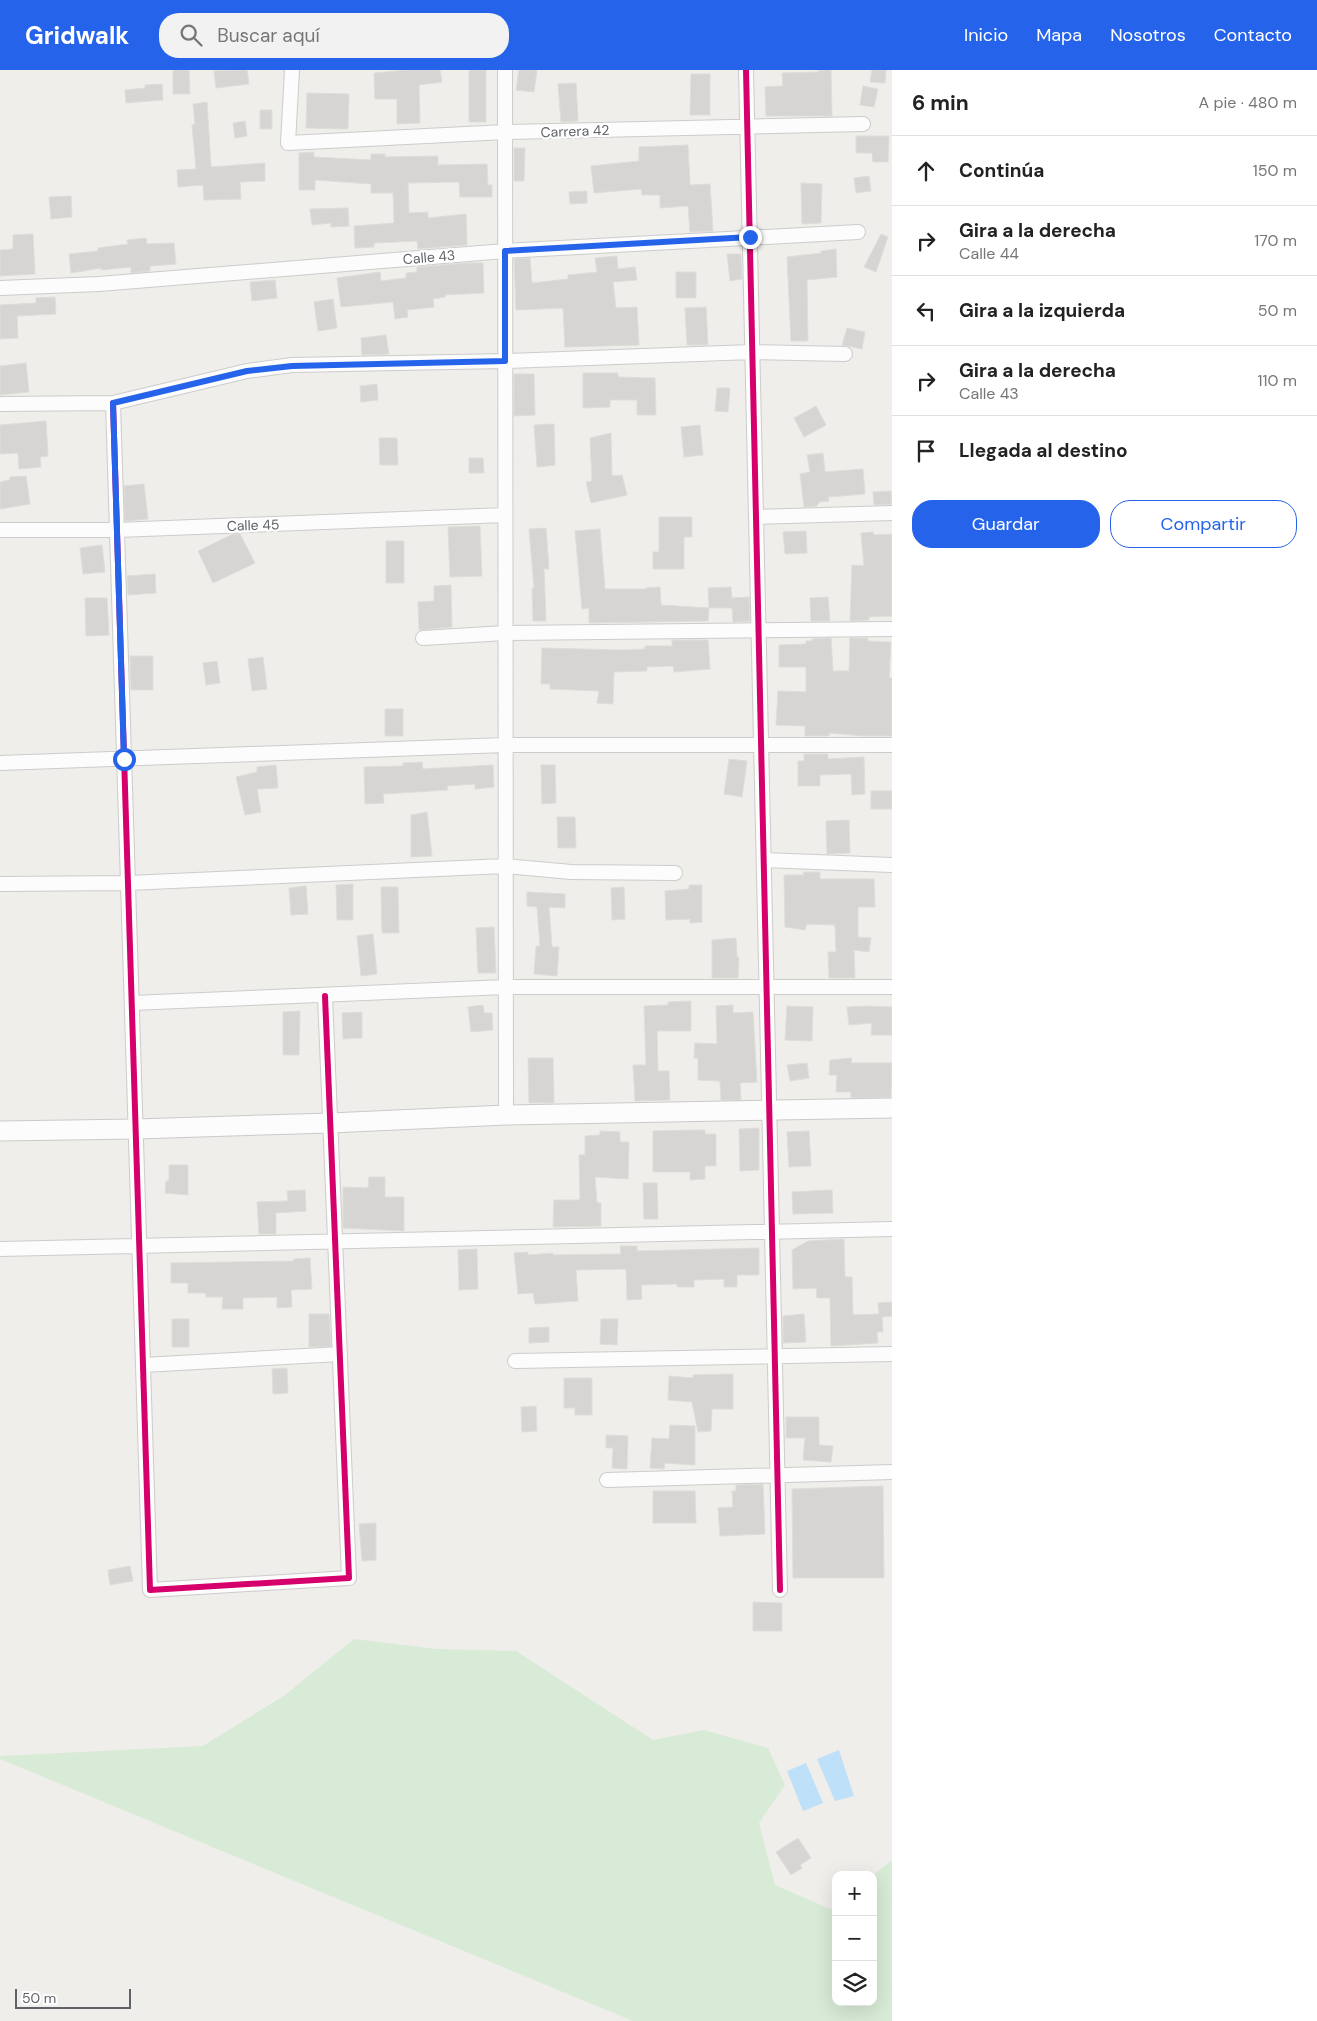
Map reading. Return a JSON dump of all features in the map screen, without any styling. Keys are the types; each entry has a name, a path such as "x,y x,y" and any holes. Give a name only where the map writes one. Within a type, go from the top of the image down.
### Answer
{"street":[{"name":"Carrera 42","path":"292,70 288,144 505,132 863,124"},
{"path":"505,70 506,1114"},
{"path":"746,70 780,1590"},
{"name":"Calle 43","path":"0,288 99,284 505,251 858,232"},
{"path":"0,404 113,403 247,371 292,366 752,352 845,354"},
{"path":"113,403 150,1590 349,1578 325,996"},
{"path":"756,517 892,514"},
{"name":"Calle 45","path":"0,530 117,530 505,516"},
{"path":"423,638 505,633 758,632 892,629"},
{"path":"0,763 505,745 761,747 892,745"},
{"path":"764,860 892,865"},
{"path":"0,884 128,883 505,866 572,872 675,874"},
{"path":"132,1003 505,987 892,987"},
{"path":"0,1131 136,1130 506,1114 892,1108"},
{"path":"0,1249 892,1230"},
{"path":"143,1365 340,1354"},
{"path":"515,1361 892,1354"},
{"path":"607,1480 892,1472"}],"green space":[{"path":"354,1639 437,1649 516,1651 653,1740 704,1730 768,1748 785,1785 759,1823 775,1885 830,1909 832,1908 832,2006 877,2006 877,1872 892,1860 892,2021 633,2021 0,1759 0,1756 203,1746 285,1695"}],"water":[{"path":"839,1750 854,1796 835,1801 817,1759"},
{"path":"806,1763 823,1803 803,1811 787,1771"}],"building":[{"path":"173,70 189,70 190,94 173,94"},
{"path":"247,70 249,84 216,88 214,71"},
{"path":"440,70 442,82 419,85 420,123 397,124 397,99 375,99 374,73"},
{"path":"469,70 486,70 486,122 469,122"},
{"path":"519,70 537,70 534,92 516,90"},
{"path":"818,70 831,70 832,116 766,116 765,87 783,86 782,73 819,72"},
{"path":"872,70 886,70 885,83 870,82"},
{"path":"691,74 710,74 710,115 690,115"},
{"path":"576,83 578,121 561,122 558,84"},
{"path":"162,84 163,100 126,103 125,90 145,88 145,85"},
{"path":"863,86 878,89 874,107 860,105"},
{"path":"307,93 349,94 348,129 306,128"},
{"path":"207,102 211,167 265,163 265,181 240,182 241,199 204,200 203,185 178,187 177,170 196,169 192,125 195,124 193,104"},
{"path":"260,110 272,110 272,129 260,129"},
{"path":"245,121 247,136 235,138 233,123"},
{"path":"856,136 889,136 888,162 873,162 872,153 856,153"},
{"path":"688,145 690,185 710,184 713,231 690,232 688,206 660,208 660,195 642,195 641,189 594,193 591,166 639,161 639,147"},
{"path":"514,148 525,148 524,181 514,181"},
{"path":"314,152 314,157 371,160 371,154 385,154 385,157 438,156 438,165 487,164 488,185 492,185 492,197 460,197 459,182 408,183 409,213 428,212 428,218 466,214 467,245 418,249 417,241 374,243 374,247 355,248 354,226 394,223 393,193 371,193 371,184 315,180 315,190 299,190 299,153"},
{"path":"869,176 871,191 856,193 854,178"},
{"path":"801,183 822,184 821,223 802,224"},
{"path":"587,191 587,203 570,204 569,192"},
{"path":"71,196 72,217 51,219 49,197"},
{"path":"348,208 349,226 331,227 331,223 312,225 310,209"},
{"path":"33,234 35,274 0,276 0,250 13,249 13,235"},
{"path":"881,234 888,237 876,272 864,267"},
{"path":"146,238 147,244 174,243 176,264 150,266 150,271 131,273 131,267 101,270 101,268 71,273 69,254 98,251 98,248 128,244 127,240"},
{"path":"836,249 837,277 807,280 808,341 791,341 787,257 821,253 821,251"},
{"path":"727,254 741,254 742,279 730,281"},
{"path":"617,256 618,269 635,267 637,280 613,282 616,308 637,307 639,345 565,347 563,308 516,310 514,259 530,258 532,283 568,279 568,275 597,272 595,258"},
{"path":"483,263 484,293 445,295 445,297 433,299 434,307 407,310 408,317 395,319 393,302 341,307 337,278 380,272 381,281 406,278 406,273 417,272 417,267"},
{"path":"676,272 696,272 696,298 676,298"},
{"path":"275,280 277,298 252,301 250,282"},
{"path":"55,297 56,314 17,316 18,338 0,339 0,305 36,303 36,298"},
{"path":"333,299 337,328 318,331 314,302"},
{"path":"706,307 708,345 687,345 685,308"},
{"path":"847,328 865,332 862,349 842,345"},
{"path":"386,335 389,354 362,355 361,338"},
{"path":"26,363 29,392 0,395 0,366"},
{"path":"583,373 618,373 618,377 655,378 656,415 637,415 637,400 610,400 610,407 583,408"},
{"path":"514,374 534,374 535,415 514,416"},
{"path":"377,384 378,400 361,402 360,386"},
{"path":"717,388 730,388 728,412 715,411"},
{"path":"816,406 826,425 804,437 794,418"},
{"path":"46,421 48,456 40,457 41,467 19,469 18,453 0,454 0,425"},
{"path":"554,424 555,465 537,467 534,425"},
{"path":"700,425 703,455 684,457 681,427"},
{"path":"611,433 612,476 622,475 627,495 591,503 586,482 592,481 590,438"},
{"path":"379,438 397,438 398,465 380,465"},
{"path":"823,453 825,472 863,469 865,494 828,497 829,501 819,502 817,506 804,507 800,474 810,472 807,455"},
{"path":"469,458 483,458 484,473 469,473"},
{"path":"26,476 30,504 0,509 0,482 10,480 10,477"},
{"path":"144,484 148,519 125,521 124,486"},
{"path":"891,491 892,504 874,505 873,492"},
{"path":"659,517 692,517 692,537 684,537 684,569 653,569 653,552 659,552"},
{"path":"480,526 482,576 450,577 448,527"},
{"path":"546,528 549,569 544,569 546,621 533,621 532,588 534,588 529,529"},
{"path":"600,529 605,589 660,587 661,605 709,608 708,621 589,623 589,608 582,609 575,531"},
{"path":"806,531 807,553 785,554 783,532"},
{"path":"873,532 874,535 892,534 892,616 869,617 869,620 850,621 852,565 864,566 861,533"},
{"path":"233,534 240,534 255,563 213,583 198,551"},
{"path":"386,541 404,541 404,583 386,583"},
{"path":"102,545 105,572 83,574 80,548"},
{"path":"155,574 156,593 128,595 127,576"},
{"path":"451,585 452,627 419,630 418,602 434,601 434,586"},
{"path":"731,587 732,598 749,597 750,621 733,622 732,608 709,608 708,588"},
{"path":"828,597 830,621 811,621 810,598"},
{"path":"85,598 107,598 109,635 86,636"},
{"path":"831,638 833,671 849,671 850,638 868,638 868,641 891,642 889,678 892,678 892,736 829,733 829,736 805,736 805,726 776,725 778,691 806,692 806,667 779,667 779,645 806,644 806,641 812,641 812,639"},
{"path":"672,640 708,640 710,669 674,672 673,666 647,667 647,671 614,672 613,704 597,703 599,691 550,689 550,684 541,684 542,648 645,649 645,646 672,646"},
{"path":"130,656 153,656 153,690 131,690"},
{"path":"263,657 267,689 252,691 248,659"},
{"path":"217,661 220,683 206,685 203,663"},
{"path":"385,709 403,709 403,736 385,736"},
{"path":"804,754 828,754 828,759 864,757 865,794 852,795 851,774 820,775 820,786 798,786 798,761 804,761"},
{"path":"729,759 747,761 742,797 724,794"},
{"path":"422,762 423,769 493,765 494,787 475,789 475,784 447,786 448,790 383,794 384,803 365,804 364,767 403,766 403,763"},
{"path":"276,765 278,788 257,789 261,812 245,815 236,777 257,772 257,767"},
{"path":"541,765 555,765 556,803 542,804"},
{"path":"871,791 892,791 892,809 871,809"},
{"path":"427,812 432,856 411,857 411,815"},
{"path":"557,817 575,817 576,848 558,848"},
{"path":"849,820 850,853 827,854 826,821"},
{"path":"803,872 820,872 820,879 874,879 875,907 858,907 858,937 871,938 869,952 854,950 855,978 829,978 828,952 836,952 835,925 807,924 805,930 785,927 784,875 804,875"},
{"path":"353,884 353,920 337,920 336,885"},
{"path":"689,885 702,885 702,922 690,923 690,919 666,920 665,891 689,889"},
{"path":"306,886 308,914 291,915 289,888"},
{"path":"381,887 398,887 399,933 382,933"},
{"path":"624,887 625,919 612,920 611,888"},
{"path":"527,892 565,894 565,908 549,907 552,947 559,947 557,976 534,974 536,946 540,946 537,907 527,906"},
{"path":"494,927 496,973 478,973 476,928"},
{"path":"373,934 377,974 361,976 357,936"},
{"path":"736,938 737,957 739,957 738,978 712,978 712,940"},
{"path":"691,1001 691,1031 657,1031 658,1071 669,1071 670,1100 635,1101 633,1065 646,1065 644,1006 668,1005 668,1002"},
{"path":"483,1005 484,1013 492,1013 493,1030 471,1032 468,1007"},
{"path":"733,1005 733,1013 753,1012 757,1082 740,1083 741,1100 721,1100 720,1081 698,1080 698,1058 694,1058 695,1043 717,1044 716,1006"},
{"path":"787,1006 813,1007 812,1041 785,1040"},
{"path":"847,1007 892,1007 892,1035 871,1035 872,1023 849,1025"},
{"path":"300,1011 299,1055 283,1055 283,1012"},
{"path":"362,1012 362,1038 343,1039 342,1013"},
{"path":"528,1058 553,1058 554,1103 529,1103"},
{"path":"852,1058 851,1063 892,1063 891,1097 851,1098 851,1092 836,1092 837,1075 829,1075 830,1060"},
{"path":"807,1063 809,1078 790,1081 787,1065"},
{"path":"759,1128 759,1170 740,1171 739,1129"},
{"path":"705,1130 705,1134 716,1134 716,1166 705,1166 705,1179 690,1180 690,1172 653,1172 653,1131"},
{"path":"600,1131 620,1132 620,1142 629,1142 628,1179 595,1177 597,1203 601,1203 601,1226 553,1227 554,1200 580,1200 579,1155 585,1155 585,1136 600,1135"},
{"path":"809,1131 811,1166 789,1167 787,1132"},
{"path":"169,1165 188,1165 188,1195 165,1193 166,1181 169,1181"},
{"path":"369,1177 385,1177 385,1197 404,1197 404,1231 343,1228 343,1187 368,1188"},
{"path":"643,1183 657,1183 658,1219 644,1219"},
{"path":"305,1190 306,1211 276,1213 276,1234 259,1234 257,1202 288,1201 287,1191"},
{"path":"832,1190 833,1213 793,1214 792,1192"},
{"path":"844,1239 845,1277 852,1277 853,1315 879,1314 878,1303 892,1302 892,1316 882,1317 883,1332 877,1332 878,1343 831,1346 830,1298 817,1298 816,1288 793,1289 792,1250 808,1241"},
{"path":"620,1246 637,1246 637,1251 759,1248 759,1275 737,1275 737,1287 724,1287 724,1279 694,1280 694,1287 677,1287 677,1284 641,1285 642,1299 627,1300 626,1269 576,1270 578,1301 535,1304 533,1293 518,1294 514,1253 528,1252 528,1255 553,1253 553,1255 621,1254"},
{"path":"477,1249 478,1289 459,1290 458,1250"},
{"path":"310,1258 312,1289 291,1290 292,1307 277,1308 277,1297 243,1298 243,1309 222,1309 223,1297 206,1297 206,1293 188,1293 188,1283 171,1283 171,1263 294,1261 294,1259"},
{"path":"309,1314 329,1314 331,1346 309,1347"},
{"path":"804,1314 806,1342 783,1343 783,1316"},
{"path":"172,1319 189,1319 189,1347 172,1347"},
{"path":"601,1319 618,1319 617,1345 600,1344"},
{"path":"549,1327 549,1342 529,1343 529,1328"},
{"path":"287,1368 288,1393 273,1394 272,1369"},
{"path":"733,1374 733,1409 712,1409 711,1431 698,1432 692,1402 668,1400 669,1376 693,1378 693,1375"},
{"path":"564,1378 592,1378 592,1415 575,1415 575,1408 564,1408"},
{"path":"536,1406 537,1431 522,1432 521,1407"},
{"path":"786,1417 819,1417 819,1445 833,1446 831,1462 803,1460 805,1438 786,1438"},
{"path":"670,1425 695,1426 695,1465 665,1463 664,1469 650,1468 652,1438 669,1439"},
{"path":"606,1435 628,1436 627,1469 612,1468 613,1448 606,1448"},
{"path":"763,1484 765,1534 720,1536 718,1508 733,1507 732,1491 736,1491 736,1485"},
{"path":"883,1486 884,1578 793,1578 792,1489"},
{"path":"653,1491 695,1491 696,1523 653,1523"},
{"path":"376,1523 376,1560 362,1561 359,1524"},
{"path":"130,1566 133,1581 110,1585 108,1570"},
{"path":"753,1602 782,1603 782,1631 753,1631"},
{"path":"798,1838 811,1858 800,1865 802,1868 791,1875 776,1852"}],"cycle path":[{"path":"746,70 780,1590"},
{"path":"113,403 150,1590 349,1578 325,996"}],"route":[{"path":"124,759 113,403 247,371 292,366 505,361 505,251 750,237"}]}
